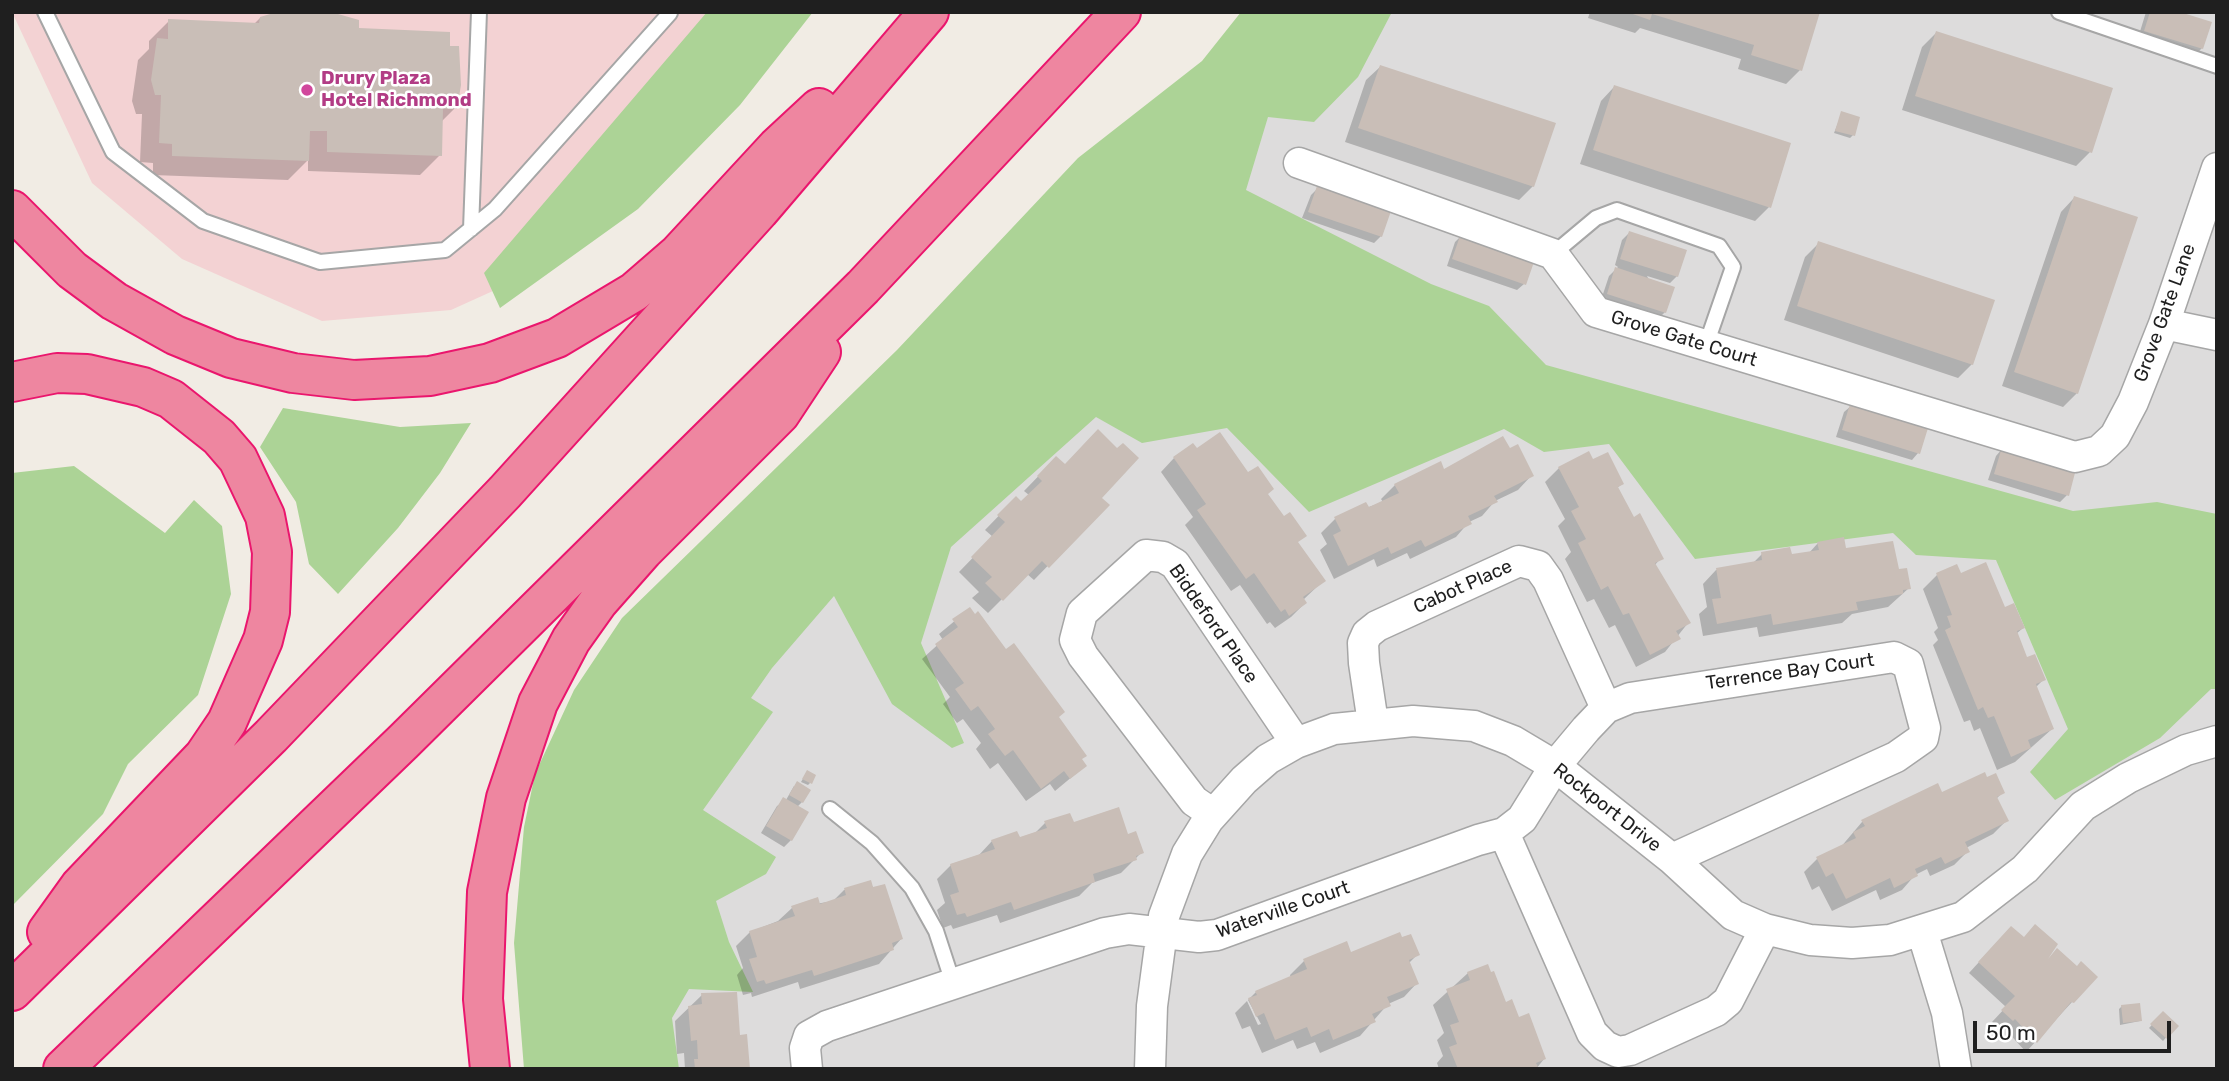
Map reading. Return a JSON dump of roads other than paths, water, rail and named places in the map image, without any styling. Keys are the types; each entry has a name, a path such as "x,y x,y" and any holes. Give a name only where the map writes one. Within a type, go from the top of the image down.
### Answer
{"highway":[{"path":"12,210 72,270 114,301 175,335 231,358 293,373 354,380 411,378 454,371 500,360 557,338 634,292 679,253 778,147 926,12"},
{"path":"12,991 271,736 505,492 759,211 926,12"},
{"path":"63,1069 403,742 863,288 1121,12"},
{"path":"490,1069 483,999 487,892 496,839 517,759 551,677 583,621 617,580 780,414 863,288"},
{"path":"12,382 57,373 99,376 143,387 190,412 232,452 253,487 265,516 272,552 270,612 264,640 227,722 204,756 80,886 12,981"}],"street":[{"path":"1299,163 1553,254"},
{"name":"Grove Gate Lane","path":"2099,451 2115,436 2164,324 2217,168"},
{"name":"Grove Gate Court","path":"1553,254 1596,312 2075,457 2099,451"},
{"path":"2164,324 2217,335"},
{"name":"Biddeford Place","path":"1213,814 1195,801 1083,656 1075,640 1082,613 1146,555 1163,557 1175,564 1296,743"},
{"name":"Cabot Place","path":"1373,723 1364,663 1363,643 1367,634 1388,620 1519,561 1538,566 1548,580 1606,708"},
{"name":"Terrence Bay Court","path":"1606,708 1654,692 1894,657 1908,664 1924,728 1923,738 1896,757 1672,859"},
{"path":"1555,766 1606,708"},
{"name":"Rockport Drive","path":"1150,1069 1152,1006 1164,916 1187,854 1213,814 1244,779 1268,759 1296,743 1334,729 1413,721 1474,726 1513,741 1555,766 1672,859 1733,915 1765,929 1810,940 1852,943 1890,940 1963,917 2025,869 2083,806 2128,778 2186,750 2217,741"},
{"name":"Waterville Court","path":"807,1069 804,1048 808,1036 827,1026 1105,933 1129,929 1199,937 1217,935 1478,839 1504,833 1522,820 1555,766"},
{"path":"1504,833 1592,1033 1605,1046 1618,1052 1630,1050 1716,1011 1728,1001 1765,929"},
{"path":"1922,931 1947,1013 1956,1069"}],"lane":[{"path":"45,12 113,152 203,222 320,262 445,250 495,209 670,13"},
{"path":"471,229 480,12"},
{"path":"2059,12 2217,66"},
{"path":"1553,254 1596,218 1617,210 1719,246 1733,267 1706,345"},
{"path":"830,809 872,843 912,888 936,931 953,984"}],"place":[{"name":"Drury Plaza Hotel Richmond","path":"307,90"}]}
